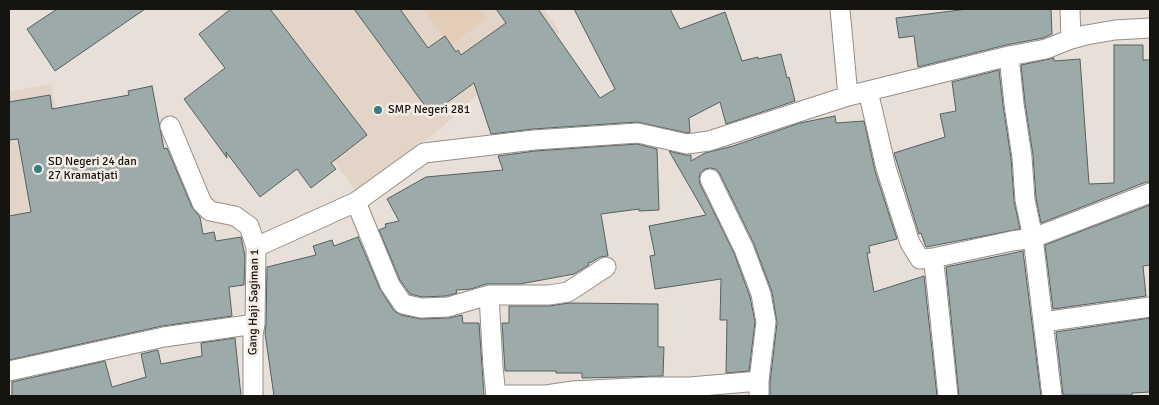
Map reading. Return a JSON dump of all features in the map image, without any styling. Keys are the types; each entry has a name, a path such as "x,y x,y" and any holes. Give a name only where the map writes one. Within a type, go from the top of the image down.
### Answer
{"street":[{"path":"840,9 848,96"},
{"path":"1070,9 1071,39"},
{"path":"256,247 356,202 424,153 534,140 638,132 686,144 709,141 848,96 1009,56 1046,49 1071,39 1115,30 1150,28"},
{"path":"1009,56 1022,158 1025,200 1033,238 1052,396"},
{"path":"868,91 886,168 910,243 920,259 1033,238 1150,193"},
{"name":"Gang Haji Sagiman 1","path":"170,126 202,203 210,211 235,216 249,226 256,247 253,396"},
{"path":"488,294 496,396 546,395 573,391 650,387 759,389 766,322 760,294 744,249 710,179"},
{"path":"356,202 390,285 403,304 421,308 448,307 488,294 549,295 568,292 606,267"},
{"path":"933,258 948,396"},
{"path":"1043,322 1150,307"},
{"path":"9,371 164,337 255,324"}],"shaded area":[{"name":"SMP Negeri 281","path":"221,9 544,9 560,32 482,91 439,130 358,194"},
{"path":"424,9 479,9 487,19 449,45"},
{"name":"SD Negeri 24 dan 27 Kramatjati","path":"51,84 81,245 9,258 9,92"}],"building":[{"path":"57,9 145,9 55,71 27,29"},
{"path":"231,9 270,9 367,135 331,163 336,169 311,188 297,169 260,197 226,152 227,158 184,99 225,68 199,34"},
{"path":"354,9 400,9 428,48 445,36 456,52 458,50 461,55 506,23 496,9 538,9 600,98 615,89 574,9 670,9 680,29 725,12 742,61 781,54 795,101 726,124 720,102 689,118 690,132 687,133 637,122 533,129 491,134 474,83 431,114"},
{"path":"968,9 1051,9 1052,34 1043,38 1006,45 918,67 914,36 899,38 896,18"},
{"path":"1114,45 1143,45 1143,60 1150,60 1150,182 1041,223 1036,198 1033,155 1021,65 1054,58 1054,61 1080,59 1089,184 1114,183"},
{"path":"999,70 1011,158 1014,201 1020,229 926,247 921,233 919,234 894,153 945,137 940,114 956,111 952,82"},
{"path":"152,86 164,149 167,148 192,207 200,217 203,234 214,232 216,241 241,237 245,256 244,285 229,287 232,316 162,326 9,360 9,216 31,212 18,139 9,140 9,102 50,95 52,109 129,95 128,91"},
{"path":"835,116 836,123 864,121 875,171 897,239 869,246 870,253 867,253 874,292 924,276 937,396 770,396 777,323 772,292 754,244 716,169 705,169 700,173 699,179 734,253 750,297 755,322 749,371 726,373 727,320 720,320 721,279 655,289 650,256 655,255 649,226 706,215 669,151 691,155 691,161 705,153 733,146 800,123"},
{"path":"637,144 657,149 659,210 639,211 639,209 601,214 608,256 600,257 588,263 589,265 574,274 520,284 486,284 471,289 456,290 457,293 446,296 422,297 410,294 400,280 379,230 386,227 385,224 399,221 387,199 426,177 503,170 498,156 535,151"},
{"path":"1150,205 1150,265 1143,266 1146,296 1053,309 1045,245"},
{"path":"358,237 380,289 394,311 401,315 421,319 449,318 462,315 463,323 479,323 484,396 274,396 265,333 267,267 316,255 313,246 332,240 334,246"},
{"path":"1023,251 1041,396 959,396 946,267"},
{"path":"569,303 658,304 658,347 664,347 663,376 582,378 582,373 505,371 502,323 509,323 509,306 549,306"},
{"path":"1150,318 1150,392 1132,393 1132,395 1063,395 1056,332"},
{"path":"235,338 241,396 12,396 12,382 105,361 112,387 146,377 141,354 158,350 161,364 202,356 201,343"}],"place":[{"name":"SMP Negeri 281","path":"378,110"},
{"name":"SD Negeri 24 dan 27 Kramatjati","path":"38,169"}]}
